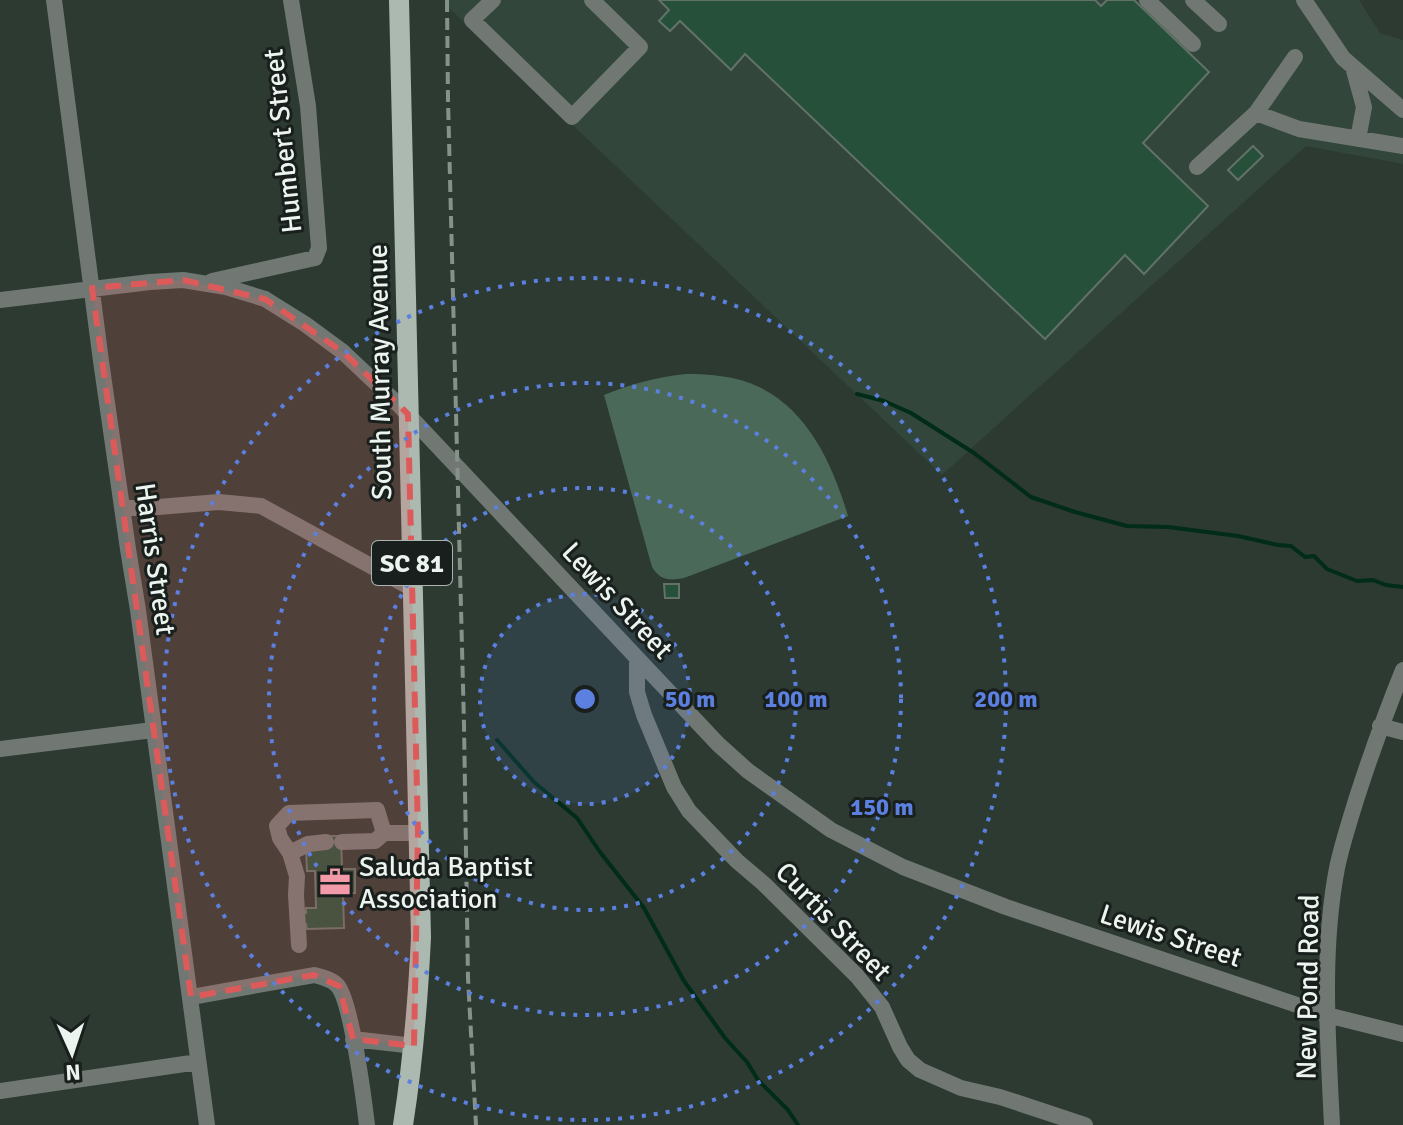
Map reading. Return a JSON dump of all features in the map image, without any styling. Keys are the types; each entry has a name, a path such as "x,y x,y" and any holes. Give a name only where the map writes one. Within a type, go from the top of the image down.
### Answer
{"main road":[{"name":"South Murray Avenue","path":"399,0 421,937 414,1046 403,1125"}],"street":[{"name":"Harris Street","path":"54,0 207,1125"},
{"name":"Humbert Street","path":"203,283 315,258 319,248 308,106 291,0"},
{"path":"493,0 472,20 572,117 640,47 592,0"},
{"path":"1147,0 1193,44"},
{"path":"1193,0 1219,24"},
{"path":"1304,0 1343,58 1403,110"},
{"path":"1197,167 1256,113 1295,57"},
{"path":"1353,67 1364,107 1358,139"},
{"path":"1364,107 1388,97"},
{"path":"1256,113 1299,129 1403,146"},
{"name":"Lewis Street","path":"0,300 183,280 226,287 265,299 343,352 408,414 691,716 748,771 831,830 903,867 1006,907 1327,1015 1403,1034"},
{"path":"123,508 219,502 261,506 413,589"},
{"name":"Curtis Street","path":"637,659 637,692 644,715 674,787 689,811 857,976 882,1007 908,1060 920,1070 961,1088 1000,1097 1085,1125"},
{"name":"New Pond Road","path":"1332,1125 1327,1015 1330,932 1337,869 1380,726 1403,670"},
{"path":"1380,726 1403,732"},
{"path":"0,749 153,730"},
{"path":"299,945 297,876 277,826 289,813 377,810 384,833"},
{"path":"290,853 308,844 375,841 384,833 418,833"},
{"path":"191,997 314,975 339,986 347,1003 367,1125"},
{"path":"353,1039 414,1046"},
{"path":"0,1091 198,1062"}],"highlighted area":[{"path":"183,280 265,299 343,352 408,414 418,833 414,1046 353,1039 339,986 314,975 191,997 92,288"}],"shaded area":[{"path":"448,0 1359,0 1380,33 1403,40 1403,164 1306,146 942,475 447,6"},
{"path":"686,374 723,376 750,383 777,397 792,410 817,442 835,478 848,516 684,578 669,579 658,575 652,567 604,395 644,382"}],"building":[{"path":"659,0 1095,0 1101,6 1107,0 1134,0 1209,72 1143,143 1208,206 1144,274 1125,255 1045,339 745,54 731,70 680,21 670,31 659,21 669,10"},
{"path":"1253,146 1263,156 1238,180 1228,170"},
{"path":"664,584 679,584 679,598 665,598"},
{"name":"Saluda Baptist Association","path":"326,836 341,836 342,869 355,869 355,893 343,894 344,928 307,929 306,924 302,924 302,913 306,913 306,908 316,908 315,871 307,871 306,849"}],"waterway":[{"path":"857,394 911,413 974,453 1031,497 1127,526 1168,527 1291,546 1305,557 1314,556 1327,569 1357,581 1373,580 1403,587"},
{"path":"497,740 534,782 577,818 644,908 684,981 725,1038 798,1125"}],"railway":[{"path":"447,0 468,978 476,1125"}],"place":[{"name":"Saluda Baptist Association","path":"335,882"}]}
